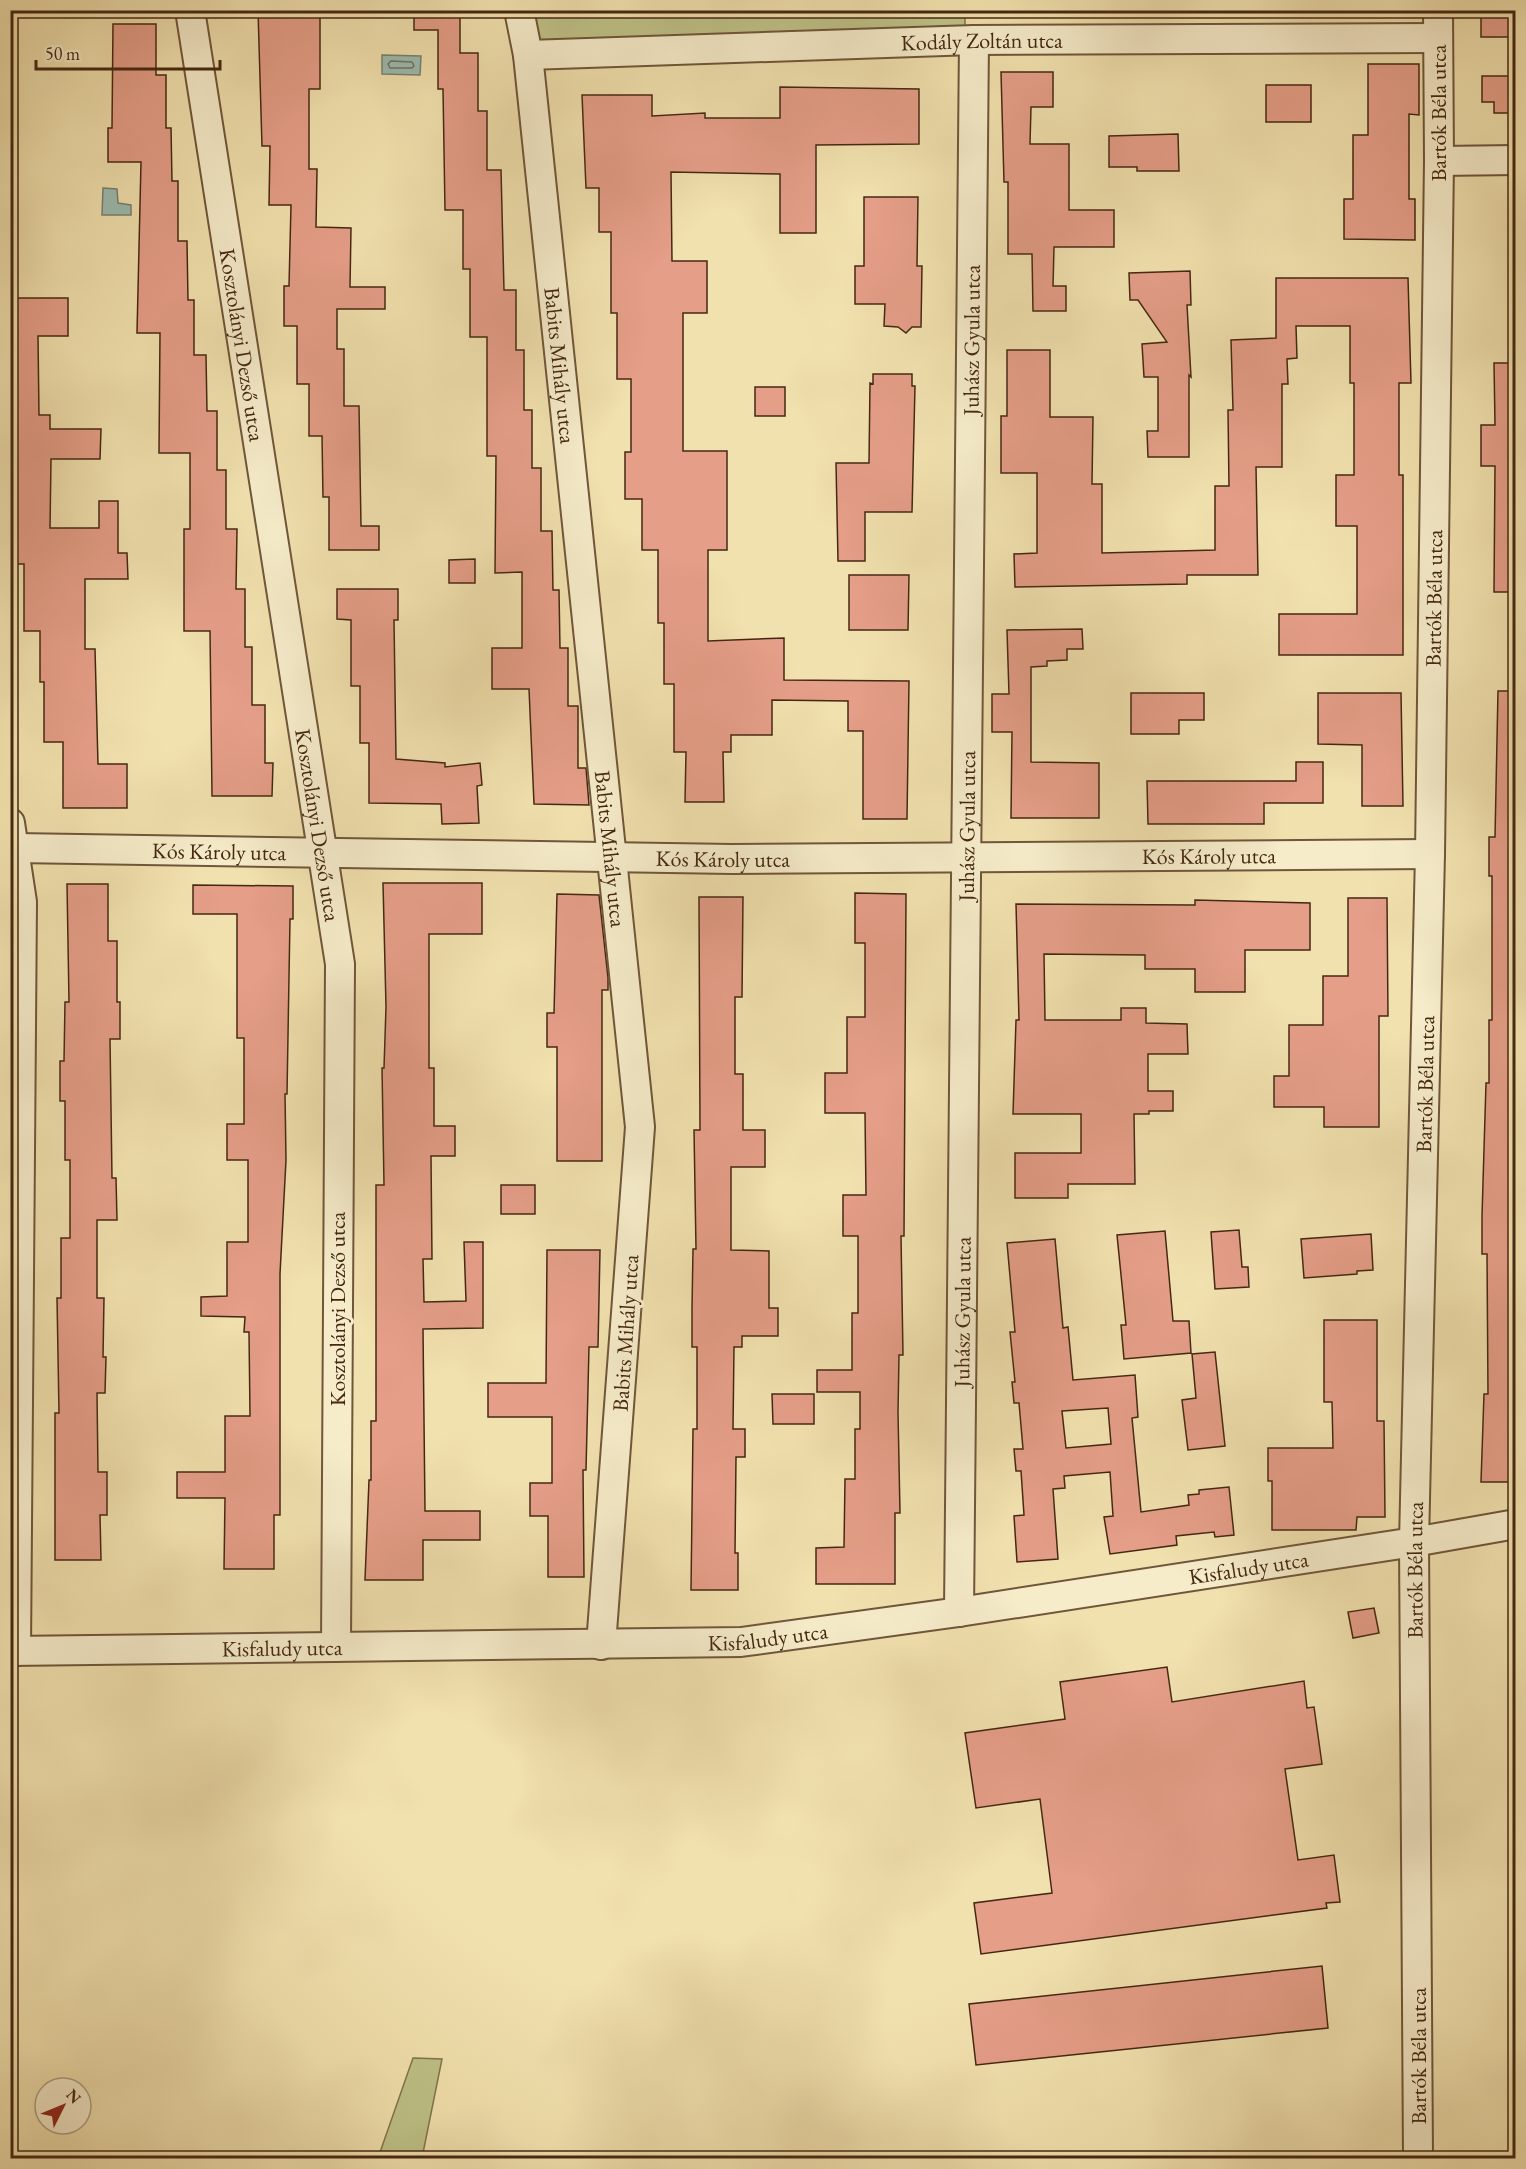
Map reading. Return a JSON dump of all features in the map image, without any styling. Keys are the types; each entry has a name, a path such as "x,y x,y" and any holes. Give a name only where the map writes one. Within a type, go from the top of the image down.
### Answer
{"street":[{"name":"Kosztolányi Dezső utca","path":"190,10 340,964 336,1647"},
{"name":"Babits Mihály utca","path":"519,10 528,55 614,858 640,1127 601,1645"},
{"name":"Kodály Zoltán utca","path":"528,55 1438,24"},
{"name":"Bartók Béla utca","path":"1418,2158 1414,1542 1430,854 1439,161 1438,24"},
{"name":"Juhász Gyula utca","path":"959,1612 974,40"},
{"path":"1439,161 1515,160"},
{"name":"Kós Károly utca","path":"13,835 323,855 614,858 1430,854"},
{"path":"13,835 16,902 13,1651"},
{"name":"Kisfaludy utca","path":"13,1651 741,1642 959,1612 1414,1542 1515,1524"}],"green space":[{"path":"965,10 965,31 539,44 532,11"},
{"path":"413,2058 442,2059 422,2158 378,2158"}],"water":[{"path":"382,55 421,56 420,75 382,74"},
{"path":"103,188 117,189 118,203 131,205 131,215 102,215"}],"building":[{"path":"258,10 320,10 320,89 309,89 309,169 317,169 316,227 351,228 350,287 385,287 385,309 337,309 337,349 344,349 344,406 359,406 361,526 379,526 379,550 329,550 329,497 323,497 322,436 309,436 309,384 297,384 297,326 284,326 284,286 289,286 291,205 269,205 270,146 262,146"},
{"path":"414,10 460,10 460,53 478,53 478,111 487,111 487,170 501,170 504,290 516,290 516,350 524,350 524,410 532,410 532,468 541,468 541,531 552,531 553,590 559,590 560,648 568,648 568,706 578,706 578,768 586,768 589,805 534,804 529,689 492,689 492,648 522,648 522,572 495,573 496,456 487,456 487,337 470,337 470,269 463,269 463,210 445,210 443,89 438,89 438,30 414,30"},
{"path":"1481,10 1515,10 1515,37 1481,37"},
{"path":"113,24 156,24 156,75 166,75 166,128 171,128 172,181 178,181 178,241 187,241 188,300 194,300 194,355 206,355 207,411 217,411 217,470 226,470 226,529 237,529 236,589 245,589 245,647 252,647 252,705 265,705 265,763 273,763 272,796 212,796 210,631 184,631 184,529 190,529 190,453 159,453 160,333 137,333 141,162 108,162 108,128 112,128"},
{"path":"1368,64 1419,64 1419,115 1409,114 1409,199 1415,199 1415,240 1344,239 1344,199 1353,199 1353,135 1368,135"},
{"path":"1001,72 1053,72 1053,107 1031,107 1030,144 1069,144 1069,210 1114,210 1114,247 1054,247 1053,286 1066,286 1066,311 1033,311 1032,254 1008,254 1008,182 1004,182"},
{"path":"1482,76 1515,76 1515,113 1494,113 1494,102 1482,102"},
{"path":"1266,85 1311,85 1311,122 1266,122"},
{"path":"780,87 919,89 919,144 816,145 816,233 780,233 780,174 671,172 672,261 707,261 707,313 683,313 683,451 727,451 727,550 708,550 708,641 784,638 784,680 909,681 907,819 863,819 863,731 848,731 848,701 772,700 772,735 731,735 731,752 723,752 724,802 685,802 686,752 674,752 674,684 664,684 664,623 658,623 658,550 642,550 642,499 625,499 625,452 631,452 631,379 617,379 617,313 611,313 611,232 599,232 599,188 586,188 582,95 652,95 652,116 705,113 705,118 780,118"},
{"path":"1178,134 1179,171 1137,171 1137,167 1109,167 1109,136"},
{"path":"864,197 918,197 917,266 922,266 921,327 912,327 906,333 898,327 884,326 885,304 855,304 855,266 864,266"},
{"path":"1190,271 1191,305 1187,305 1191,377 1189,375 1189,457 1148,457 1147,431 1158,431 1158,377 1144,377 1142,344 1167,342 1138,300 1130,300 1129,273"},
{"path":"1276,278 1408,278 1411,383 1399,383 1399,475 1403,475 1403,655 1279,655 1279,614 1357,614 1357,526 1336,526 1336,475 1354,475 1354,383 1350,383 1350,326 1296,326 1297,358 1287,359 1288,384 1282,384 1282,467 1256,467 1258,575 1187,575 1187,584 1015,587 1014,554 1037,553 1037,473 1001,473 1001,416 1007,416 1007,350 1050,350 1050,417 1093,417 1092,484 1102,484 1102,553 1215,550 1215,486 1229,486 1228,410 1233,410 1231,340 1276,338"},
{"path":"10,298 68,298 68,336 38,336 39,415 50,415 50,429 101,429 100,459 51,459 50,528 99,528 99,501 118,501 118,553 127,553 128,579 85,579 85,649 95,649 98,764 127,764 127,808 63,808 63,742 44,742 44,682 40,682 40,631 24,631 24,564 12,564"},
{"path":"1494,363 1515,363 1515,592 1494,592 1495,466 1481,466 1481,425 1495,425"},
{"path":"873,374 912,374 912,386 915,386 912,512 865,512 865,561 838,561 836,463 869,463 870,383 873,384"},
{"path":"755,387 785,387 785,416 755,416"},
{"path":"475,559 475,583 449,583 449,560"},
{"path":"849,575 909,575 908,630 849,630"},
{"path":"337,589 398,589 398,620 394,620 396,759 445,763 445,767 480,763 482,785 477,786 479,823 442,824 441,804 369,803 369,743 360,743 360,686 351,686 351,620 337,619"},
{"path":"1082,629 1083,649 1067,649 1067,660 1047,661 1047,666 1031,667 1031,762 1099,763 1099,818 1011,818 1012,732 992,732 992,694 1009,694 1007,630"},
{"path":"1498,691 1515,691 1515,1482 1481,1482 1484,1394 1488,1394 1487,1254 1482,1254 1482,1216 1486,1083 1489,1083 1489,1020 1492,1020 1492,876 1489,876 1489,837 1495,837"},
{"path":"1131,693 1204,693 1204,720 1179,720 1179,734 1131,734"},
{"path":"1318,693 1401,693 1403,806 1362,806 1362,745 1318,744"},
{"path":"1296,762 1323,762 1323,803 1264,803 1264,824 1148,824 1147,781 1296,781"},
{"path":"383,883 482,883 482,934 429,934 429,1068 434,1068 434,1126 455,1126 455,1156 431,1156 432,1259 423,1259 424,1302 466,1301 464,1242 483,1242 483,1328 423,1329 425,1511 480,1511 480,1540 423,1540 423,1580 365,1580 369,1480 371,1480 371,1421 376,1421 376,1185 384,1185 382,1068 384,1068 386,1007"},
{"path":"67,884 108,884 108,941 117,941 117,1002 120,1002 120,1039 110,1039 112,1178 116,1178 117,1220 97,1220 97,1298 104,1298 103,1357 106,1357 105,1393 97,1393 98,1472 107,1472 107,1515 100,1515 101,1560 55,1560 55,1413 59,1413 57,1298 61,1298 61,1238 70,1238 70,1160 65,1160 65,1101 60,1101 60,1061 64,1061 65,1002 69,1002"},
{"path":"193,885 293,886 293,919 290,919 287,1094 285,1094 286,1160 280,1274 280,1515 274,1515 274,1569 224,1569 225,1498 177,1498 177,1472 225,1472 225,1416 250,1416 249,1332 244,1332 245,1317 201,1316 201,1297 227,1296 227,1242 248,1242 248,1160 227,1160 227,1124 244,1124 244,1038 237,1038 237,914 193,914"},
{"path":"855,893 906,894 904,1236 901,1236 903,1355 899,1355 900,1513 895,1513 895,1584 816,1584 816,1548 844,1547 845,1479 855,1479 855,1429 860,1429 860,1392 817,1392 817,1370 852,1370 852,1313 858,1313 858,1236 843,1236 843,1195 866,1195 865,1113 825,1113 825,1073 847,1073 847,1017 865,1017 865,943 855,943"},
{"path":"557,894 599,895 608,978 608,990 602,990 602,1161 557,1161 557,1047 547,1047 547,1013 554,1013"},
{"path":"699,897 743,897 742,997 735,997 735,1074 743,1074 743,1130 765,1130 765,1167 731,1167 731,1250 769,1251 769,1308 778,1308 778,1336 742,1336 742,1347 734,1347 733,1429 745,1429 745,1457 736,1457 735,1553 738,1553 738,1590 691,1590 693,1429 697,1429 697,1347 692,1347 692,1308 693,1249 696,1249 694,1130 700,1130"},
{"path":"1348,898 1387,898 1388,1016 1379,1016 1379,1127 1324,1127 1324,1107 1274,1107 1274,1076 1289,1076 1289,1025 1323,1025 1323,976 1348,976"},
{"path":"1195,900 1310,903 1310,950 1245,950 1245,992 1195,992 1195,969 1145,969 1145,955 1044,954 1045,1020 1121,1020 1121,1008 1146,1008 1146,1023 1187,1024 1188,1054 1148,1054 1148,1091 1173,1091 1173,1111 1149,1111 1149,1114 1134,1114 1135,1184 1068,1184 1068,1198 1015,1198 1015,1153 1081,1153 1081,1114 1013,1114 1016,1020 1019,1020 1016,904 1195,905"},
{"path":"501,1185 535,1185 535,1214 501,1214"},
{"path":"1239,1230 1242,1267 1248,1267 1249,1287 1215,1289 1211,1232"},
{"path":"1165,1231 1173,1321 1189,1321 1191,1353 1124,1359 1121,1325 1126,1325 1117,1235"},
{"path":"1371,1234 1373,1270 1357,1271 1357,1274 1304,1278 1301,1239"},
{"path":"1055,1239 1063,1328 1068,1327 1073,1380 1135,1375 1138,1417 1132,1418 1141,1512 1189,1505 1188,1495 1199,1494 1199,1490 1229,1487 1234,1535 1215,1537 1214,1532 1176,1536 1177,1545 1110,1554 1104,1517 1113,1516 1110,1472 1064,1476 1065,1488 1053,1489 1058,1559 1017,1562 1014,1516 1024,1515 1021,1471 1016,1471 1014,1449 1023,1449 1019,1403 1014,1403 1012,1382 1015,1382 1010,1332 1015,1332 1007,1243","holes":["1108,1408 1111,1444 1066,1448 1062,1411"]},
{"path":"547,1250 600,1250 598,1347 589,1347 586,1470 583,1470 584,1577 548,1577 548,1516 530,1516 530,1483 552,1483 552,1417 488,1417 488,1383 546,1383"},
{"path":"1324,1320 1377,1320 1377,1421 1384,1421 1385,1517 1357,1517 1356,1530 1272,1530 1272,1481 1268,1481 1268,1448 1333,1448 1332,1402 1324,1402"},
{"path":"1215,1352 1225,1446 1188,1450 1182,1400 1196,1398 1192,1354"},
{"path":"772,1394 814,1394 814,1424 773,1424"},
{"path":"1374,1608 1379,1633 1353,1638 1348,1612"},
{"path":"1167,1667 1172,1702 1304,1681 1307,1708 1314,1707 1322,1764 1285,1769 1298,1860 1334,1855 1340,1902 1326,1903 1327,1908 981,1954 974,1903 1052,1893 1040,1799 976,1808 965,1733 1065,1719 1060,1682"},
{"path":"1322,1966 1328,2028 976,2065 969,2004"}]}
